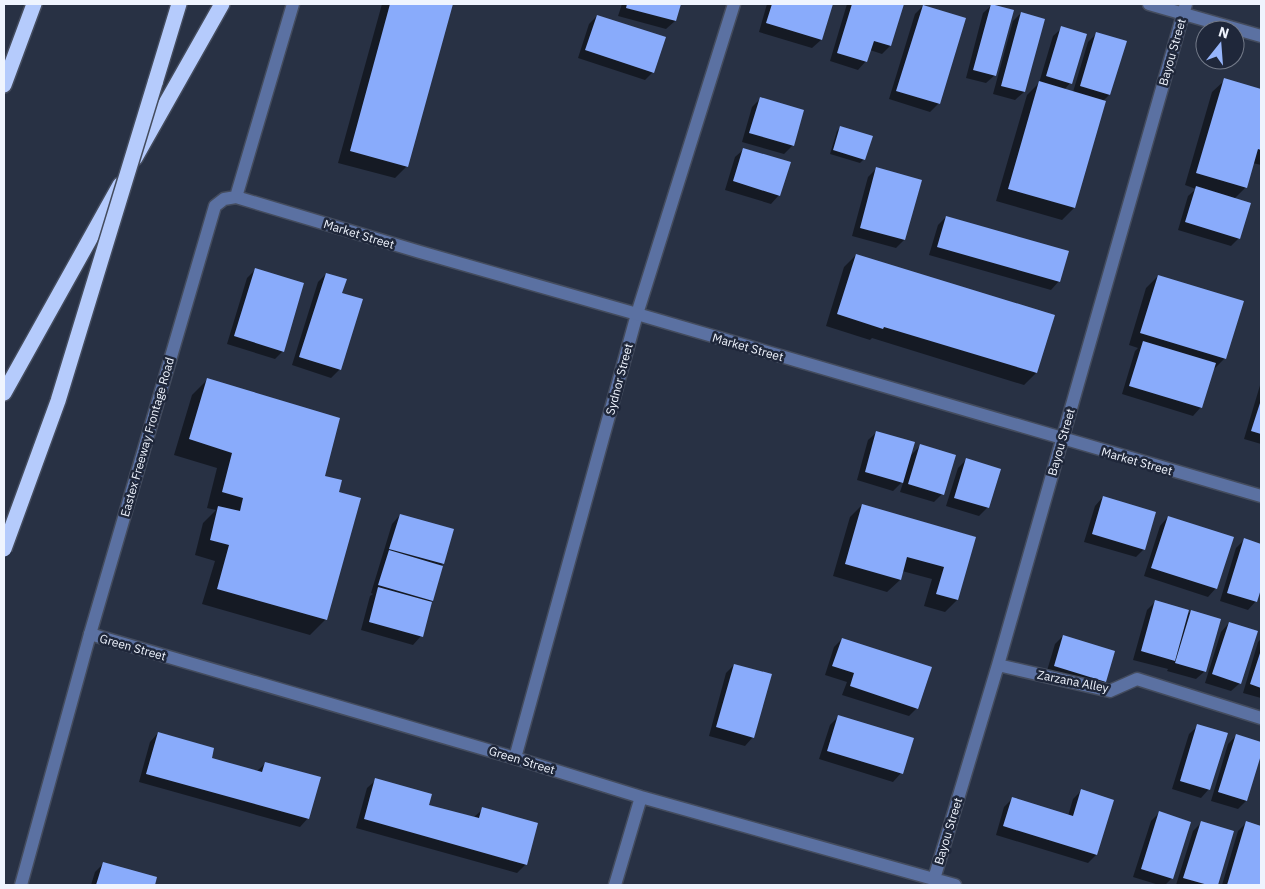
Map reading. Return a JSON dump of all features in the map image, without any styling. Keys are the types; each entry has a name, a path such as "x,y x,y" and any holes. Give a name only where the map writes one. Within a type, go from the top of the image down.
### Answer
{"highway":[{"path":"4,85 34,4"},
{"path":"4,549 58,401 180,4"},
{"path":"4,393 222,4"}],"street":[{"path":"236,197 293,4"},
{"name":"Sydnor Street","path":"515,758 637,314 734,4"},
{"path":"1149,4 1185,9 1261,36"},
{"name":"Bayou Street","path":"934,879 998,665 1185,9"},
{"name":"Market Street","path":"236,197 1261,496"},
{"name":"Eastex Freeway Frontage Road","path":"21,885 90,634 215,206 224,199 236,197"},
{"name":"Green Street","path":"90,634 515,758 641,797 955,885"},
{"name":"Zarzana Alley","path":"998,665 1110,691 1137,679 1261,718"},
{"path":"615,885 641,797"}],"building":[{"path":"390,4 453,4 408,167 350,151"},
{"path":"627,4 681,4 676,21 626,8"},
{"path":"772,4 833,4 822,40 766,23"},
{"path":"852,4 904,4 891,46 874,41 867,62 837,53"},
{"path":"991,4 1014,10 996,76 973,70"},
{"path":"923,5 966,18 940,104 896,91"},
{"path":"1021,12 1045,19 1025,92 1001,86"},
{"path":"597,15 666,37 654,73 585,50"},
{"path":"1061,26 1087,34 1072,84 1046,76"},
{"path":"1096,32 1127,41 1110,95 1080,86"},
{"path":"1224,78 1261,89 1261,150 1258,149 1247,188 1196,173"},
{"path":"1039,81 1106,101 1075,208 1008,189"},
{"path":"760,97 804,110 794,146 749,133"},
{"path":"840,126 873,136 865,160 833,150"},
{"path":"743,148 791,162 780,196 733,181"},
{"path":"876,167 922,180 905,240 860,228"},
{"path":"1196,186 1251,203 1240,239 1185,222"},
{"path":"946,216 1069,251 1060,282 937,247"},
{"path":"856,254 1055,315 1037,373 837,314"},
{"path":"255,268 304,283 284,352 234,336"},
{"path":"326,273 347,279 342,293 363,299 341,370 299,357"},
{"path":"1158,275 1244,301 1226,359 1140,333"},
{"path":"1143,341 1216,363 1202,408 1129,386"},
{"path":"207,378 340,418 325,476 342,480 339,492 361,498 327,620 217,589 229,545 210,540 218,506 240,511 243,498 222,492 232,453 189,439"},
{"path":"1261,400 1261,434 1251,431"},
{"path":"876,431 915,442 903,483 865,472"},
{"path":"920,444 956,455 944,495 908,484"},
{"path":"966,458 1001,469 989,508 954,498"},
{"path":"1103,496 1156,512 1145,550 1092,534"},
{"path":"862,504 976,537 958,600 936,594 944,567 907,557 901,580 845,564"},
{"path":"400,514 454,529 444,564 389,549"},
{"path":"1168,516 1234,537 1217,589 1151,568"},
{"path":"1244,538 1261,544 1261,589 1257,602 1227,593"},
{"path":"389,550 443,566 433,601 378,585"},
{"path":"378,587 432,602 423,637 369,622"},
{"path":"1155,600 1189,610 1175,661 1141,651"},
{"path":"1191,610 1221,619 1206,672 1175,663"},
{"path":"1229,622 1258,631 1241,684 1212,674"},
{"path":"1063,635 1115,651 1106,682 1054,666"},
{"path":"842,638 932,667 918,709 850,686 854,673 832,666"},
{"path":"1261,650 1261,688 1250,684"},
{"path":"734,664 772,674 754,738 716,727"},
{"path":"838,715 914,738 903,774 827,751"},
{"path":"1197,724 1228,733 1210,790 1180,781"},
{"path":"158,732 214,748 212,758 262,772 265,762 321,777 309,819 146,774"},
{"path":"1236,734 1261,742 1261,755 1247,801 1218,792"},
{"path":"375,778 432,794 429,805 479,818 482,807 538,823 527,865 364,819"},
{"path":"1081,789 1114,800 1097,855 1003,826 1012,797 1073,816"},
{"path":"1159,811 1191,822 1173,879 1141,869"},
{"path":"1201,821 1234,831 1218,885 1208,885 1183,878"},
{"path":"1246,821 1261,826 1261,885 1227,885"},
{"path":"103,862 157,877 155,885 96,885"}]}
